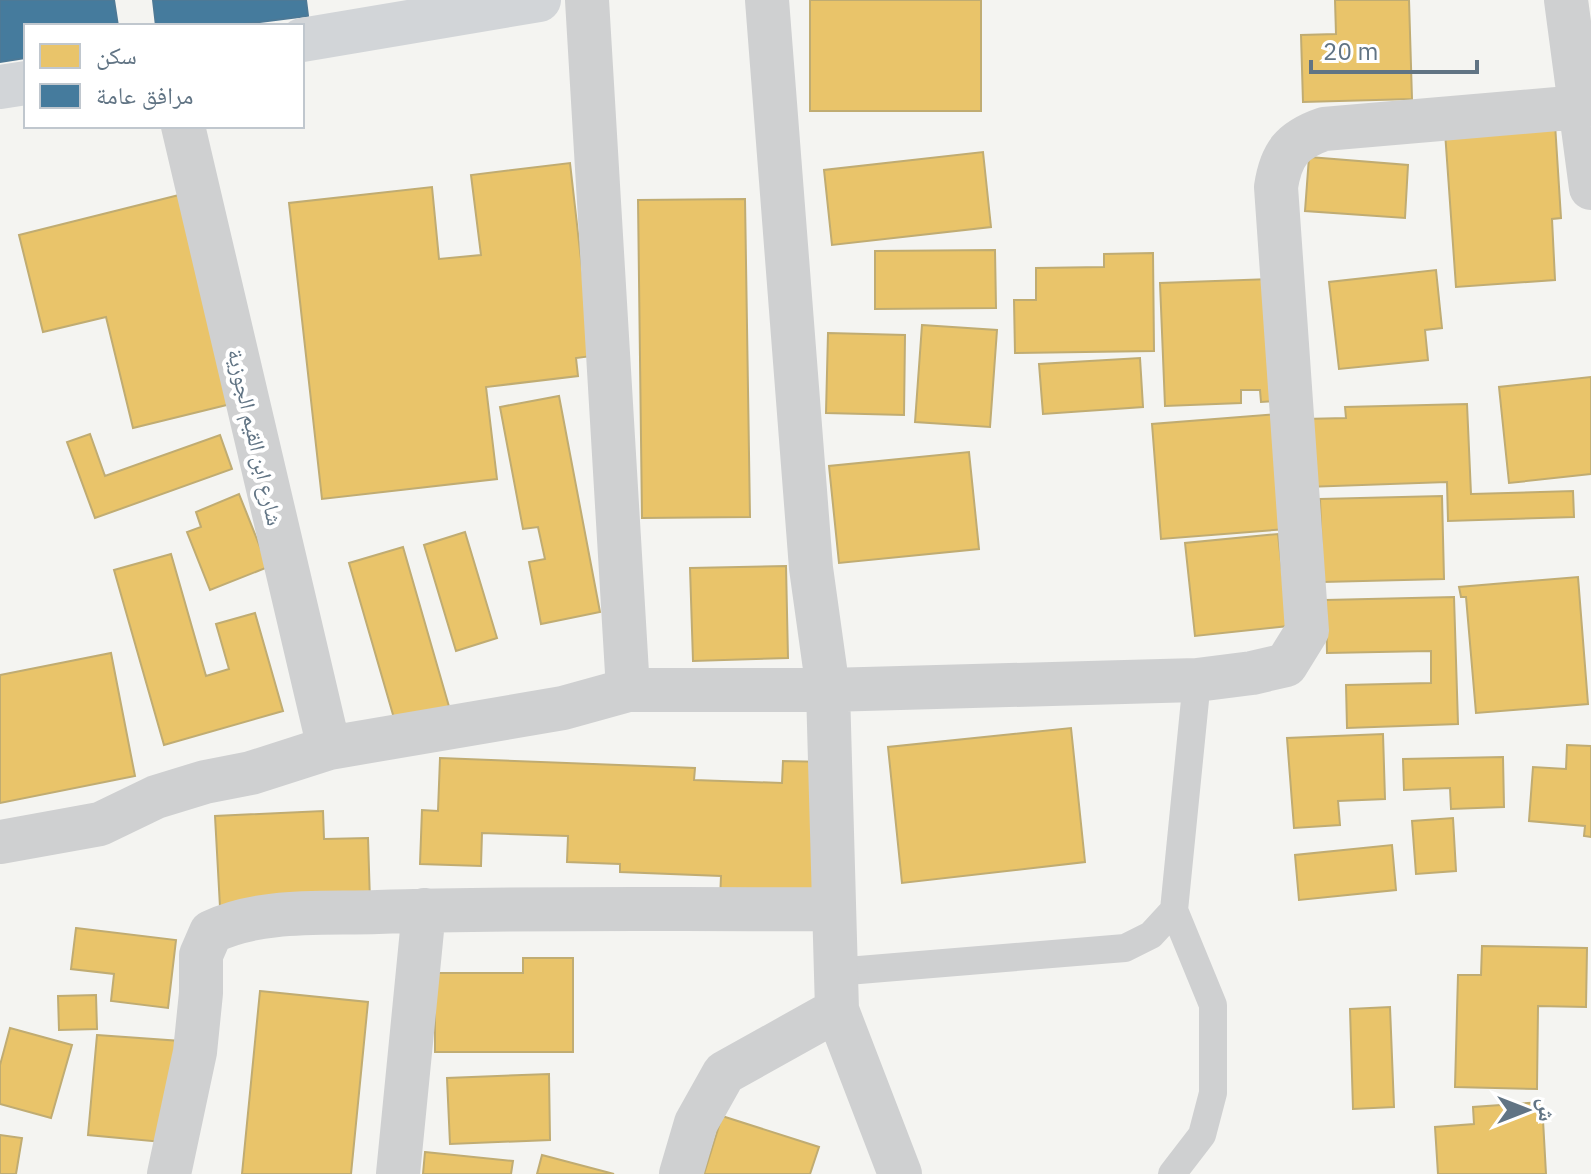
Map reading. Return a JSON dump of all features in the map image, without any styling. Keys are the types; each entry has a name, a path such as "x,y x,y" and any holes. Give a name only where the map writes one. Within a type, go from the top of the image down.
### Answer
{"street":[{"path":"304,40 539,0"},
{"path":"587,0 628,690"},
{"path":"767,0 811,568 828,690 836,991 900,1174"},
{"path":"1566,0 1591,188"},
{"path":"0,87 24,83"},
{"path":"0,842 100,824 166,794 251,773 329,748 563,708 628,690 828,690 1197,680 1286,665 1307,631 1276,187 1279,166 1290,148 1306,135 1324,129 1580,107"},
{"name":"شارع ابن القيم الجوزية","path":"183,128 329,748"},
{"path":"169,1174 195,1052 201,955 211,932 235,921 274,916 424,910 834,909"},
{"path":"398,1174 424,910"},
{"path":"681,1174 696,1123 724,1073 836,991"}],"lane":[{"path":"1172,1174 1202,1135 1213,1093 1213,1005 1174,910 1197,680"},
{"path":"836,991 1125,948 1151,935 1174,910"}],"building: سكن":[{"path":"810,0 981,0 981,111 810,111"},
{"path":"1335,0 1409,0 1412,99 1303,102 1301,35 1336,34"},
{"path":"1555,124 1561,218 1552,219 1555,280 1456,287 1445,132"},
{"path":"983,152 991,227 832,245 824,170"},
{"path":"1309,157 1408,165 1405,218 1305,211"},
{"path":"570,163 592,356 576,358 578,376 486,387 497,479 322,499 289,203 432,187 439,259 481,255 471,175"},
{"path":"191,192 243,401 133,428 106,317 43,332 19,235"},
{"path":"745,199 750,517 642,518 638,200"},
{"path":"995,250 996,308 875,309 875,251"},
{"path":"1153,253 1154,351 1015,353 1014,300 1036,300 1036,268 1104,267 1104,254"},
{"path":"1436,270 1442,328 1425,330 1428,360 1339,369 1329,282"},
{"path":"1271,279 1275,401 1261,402 1260,390 1241,390 1241,403 1165,406 1160,283"},
{"path":"922,325 997,330 990,427 915,422"},
{"path":"828,333 905,335 904,415 826,413"},
{"path":"1140,358 1143,407 1043,414 1039,364"},
{"path":"1591,377 1591,474 1509,483 1499,387"},
{"path":"559,396 600,612 541,624 529,562 545,559 538,527 523,529 500,407"},
{"path":"1467,404 1471,494 1573,491 1574,517 1448,521 1447,482 1306,487 1304,419 1346,418 1345,407"},
{"path":"1278,414 1287,529 1161,539 1152,424"},
{"path":"90,434 105,476 220,435 232,469 95,518 67,442"},
{"path":"969,452 979,549 839,563 829,466"},
{"path":"239,494 268,567 210,590 187,532 201,527 196,512"},
{"path":"1442,496 1444,579 1323,582 1320,499"},
{"path":"465,532 497,638 456,651 424,545"},
{"path":"1278,534 1288,626 1195,636 1185,543"},
{"path":"403,547 450,710 396,725 349,563"},
{"path":"171,554 206,676 229,669 216,624 255,613 283,711 164,745 114,570"},
{"path":"786,566 788,658 693,661 690,568"},
{"path":"1578,577 1588,704 1476,713 1466,597 1461,597 1459,587"},
{"path":"1454,597 1458,724 1347,728 1346,685 1431,683 1431,651 1327,653 1326,600"},
{"path":"111,653 135,776 0,803 0,675"},
{"path":"1071,728 1085,862 902,883 888,747"},
{"path":"1383,734 1385,799 1338,801 1340,825 1294,828 1287,738"},
{"path":"1567,745 1591,746 1591,837 1584,836 1585,826 1529,821 1533,767 1566,769"},
{"path":"1503,757 1504,807 1451,809 1450,788 1404,790 1403,759"},
{"path":"440,758 695,768 694,780 782,783 783,761 826,762 820,905 720,901 721,876 620,872 620,864 567,862 568,836 482,833 481,866 420,864 422,810 438,811"},
{"path":"323,811 324,839 368,838 370,901 220,907 215,816"},
{"path":"1453,818 1456,871 1416,874 1412,821"},
{"path":"1392,845 1396,890 1299,900 1295,855"},
{"path":"76,928 176,940 168,1008 111,1001 114,974 71,969"},
{"path":"1482,946 1587,948 1586,1007 1538,1006 1537,1089 1455,1087 1458,975 1481,975"},
{"path":"523,958 573,958 573,1052 435,1052 435,973 523,973"},
{"path":"260,991 368,1002 351,1174 242,1174"},
{"path":"96,995 97,1029 59,1030 58,996"},
{"path":"1390,1007 1394,1107 1353,1109 1350,1009"},
{"path":"10,1028 72,1045 51,1118 0,1104 0,1065"},
{"path":"97,1035 181,1041 173,1143 88,1135"},
{"path":"549,1074 550,1140 450,1144 447,1078"},
{"path":"1542,1102 1546,1174 1438,1174 1435,1127 1474,1124 1473,1107"},
{"path":"722,1116 819,1147 810,1174 704,1174"},
{"path":"0,1135 22,1138 16,1174 0,1174"},
{"path":"425,1152 513,1161 511,1174 423,1174"},
{"path":"542,1155 614,1174 537,1174"}],"building: مرافق عامة":[{"path":"0,0 114,0 118,24 24,24 24,58 0,62"},
{"path":"153,0 306,0 308,16 243,24 156,24"}]}
